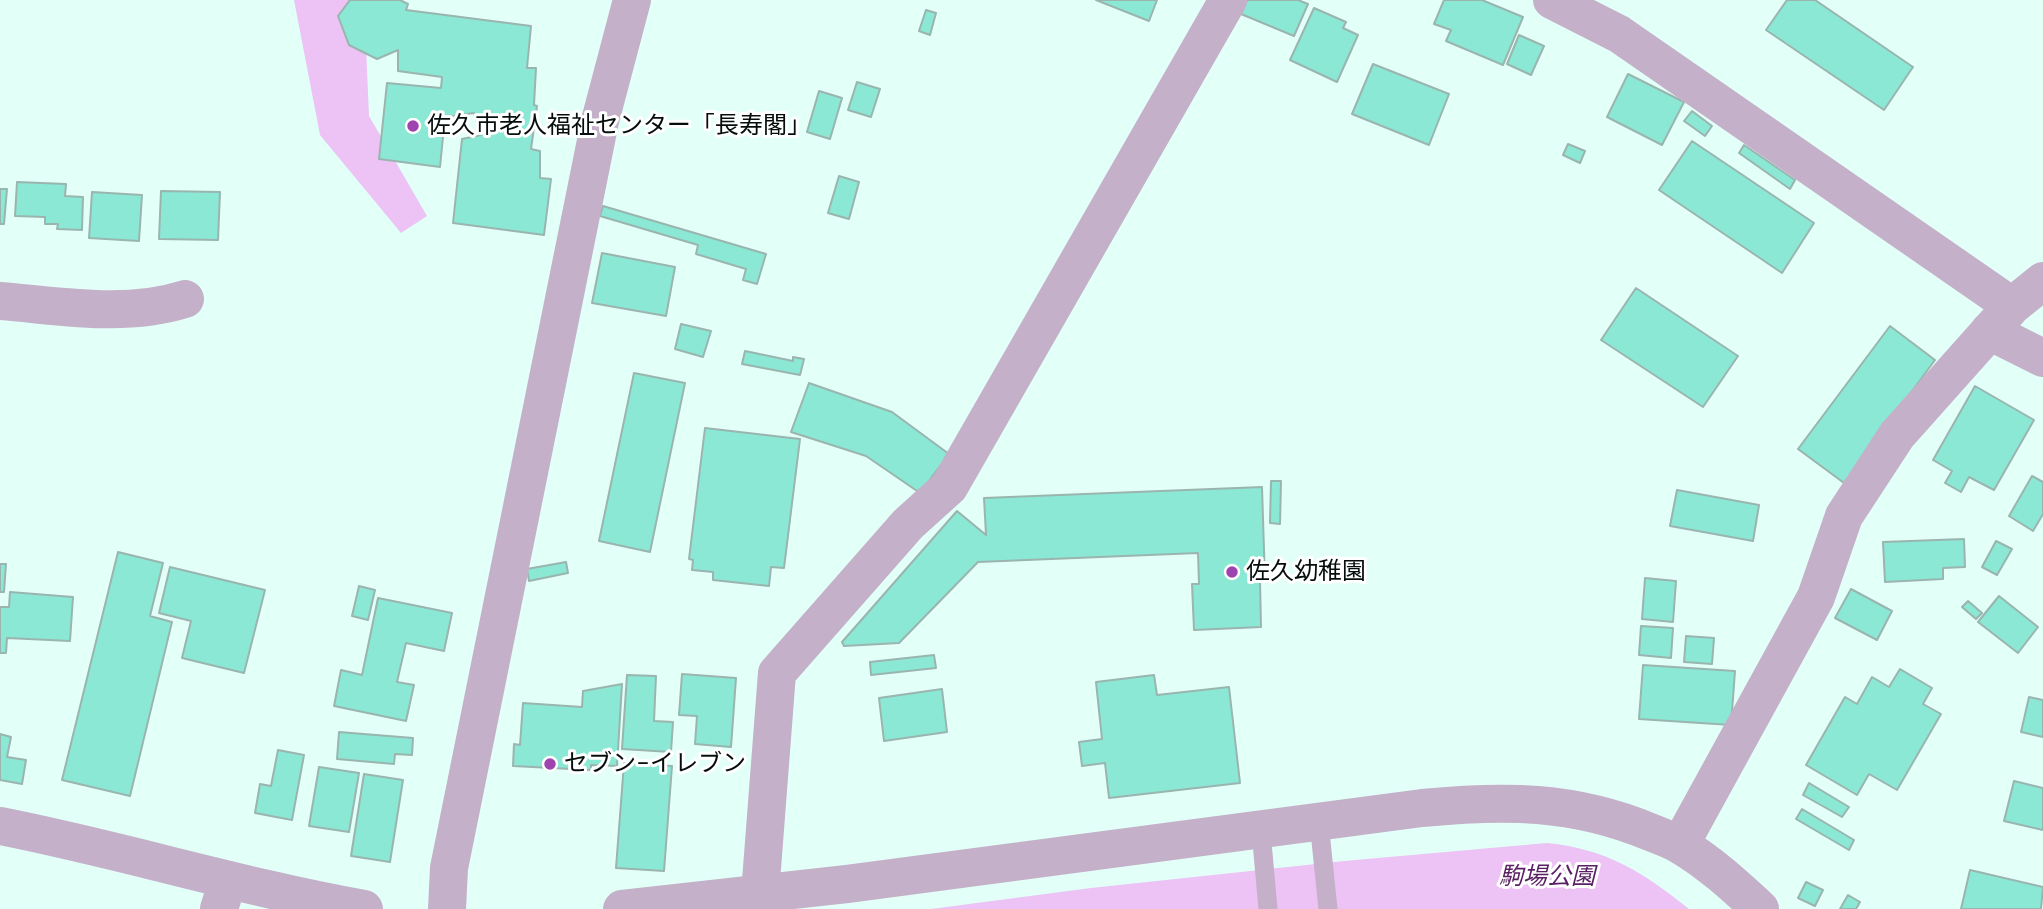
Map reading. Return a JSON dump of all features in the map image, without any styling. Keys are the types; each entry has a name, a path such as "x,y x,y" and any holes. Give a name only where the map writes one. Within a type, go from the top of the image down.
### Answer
{"street":[{"path":"447,909 449,868 512,547 600,121 632,0"},
{"path":"761,894 777,673 908,524 949,487 1228,0"},
{"path":"1552,0 1619,34 2001,318 2043,358"},
{"path":"1680,845 1816,597 1843,516 1897,435 2001,318 2043,281"},
{"path":"0,301 118,311 166,305 185,299"},
{"path":"622,909 761,894 848,890 1319,822 1481,802 1536,803 1579,809 1619,819 1680,845 1731,882 1760,909"},
{"path":"0,826 49,835 223,895 300,898 364,909"}],"lane":[{"path":"1319,822 1328,909"},
{"path":"1261,831 1268,909"}],"green space":[{"path":"294,0 364,0 369,116 427,216 401,233 320,135"},
{"name":"駒場公園","path":"1547,843 1588,851 1623,864 1640,873 1689,909 931,909 1091,888"}],"building":[{"name":"佐久市老人福祉センター「長寿閣」","path":"350,0 400,0 408,4 406,10 531,26 527,68 536,68 534,105 537,106 531,149 540,151 540,178 551,179 544,235 453,223 462,139 481,135 474,113 445,117 440,167 379,159 387,83 441,88 442,77 398,71 398,50 377,59 349,45 338,16"},
{"path":"1096,0 1157,0 1149,21"},
{"path":"1247,0 1298,0 1308,4 1294,36 1241,14"},
{"path":"1444,0 1482,0 1523,17 1503,65 1446,41 1451,30 1434,24"},
{"path":"1787,0 1815,0 1913,67 1884,110 1766,30"},
{"path":"1314,8 1346,22 1343,28 1358,35 1337,82 1290,60"},
{"path":"926,10 936,13 930,35 919,31"},
{"path":"1519,35 1544,46 1531,75 1507,64"},
{"path":"1373,64 1449,94 1429,145 1352,114"},
{"path":"1628,74 1684,102 1662,145 1607,117"},
{"path":"857,82 880,89 871,117 848,110"},
{"path":"819,91 842,98 830,139 807,132"},
{"path":"1692,111 1712,126 1705,136 1684,121"},
{"path":"1692,141 1814,223 1782,273 1659,190"},
{"path":"1568,144 1585,151 1580,163 1563,155"},
{"path":"1744,145 1795,180 1790,189 1739,153"},
{"path":"839,176 859,182 849,219 828,213"},
{"path":"17,182 66,184 65,196 83,197 82,230 57,229 58,224 45,224 45,217 15,216"},
{"path":"0,189 7,189 4,224 0,224"},
{"path":"161,191 220,192 218,240 159,239"},
{"path":"92,192 142,195 139,241 89,238"},
{"path":"603,206 766,254 757,284 743,280 746,269 696,254 698,245 600,216"},
{"path":"602,253 675,267 666,316 592,303"},
{"path":"1636,288 1738,356 1703,407 1601,340"},
{"path":"681,324 711,331 703,357 675,349"},
{"path":"1890,326 1935,360 1844,483 1798,449"},
{"path":"745,351 793,361 793,357 804,359 800,375 742,364"},
{"path":"634,373 685,383 650,552 599,541"},
{"path":"809,383 892,412 949,454 920,493 866,456 791,432"},
{"path":"1975,386 2034,420 1994,490 1969,477 1961,492 1945,483 1952,471 1933,460"},
{"path":"705,428 800,439 784,568 771,567 769,586 713,580 713,572 692,570 693,560 689,559"},
{"path":"2032,476 2043,482 2043,514 2033,531 2009,516"},
{"path":"1271,481 1281,481 1280,524 1270,523"},
{"name":"佐久幼稚園","path":"1262,487 1265,581 1260,581 1261,627 1194,630 1192,584 1199,584 1198,553 978,562 899,643 844,646 842,642 957,511 986,535 984,498"},
{"path":"1677,490 1759,505 1753,541 1670,526"},
{"path":"1964,539 1965,567 1943,568 1943,579 1885,582 1883,542"},
{"path":"1996,541 2012,549 1997,575 1982,567"},
{"path":"118,552 163,563 150,616 172,622 130,796 62,780"},
{"path":"566,562 568,573 529,581 527,569"},
{"path":"0,564 6,564 4,592 0,592"},
{"path":"170,567 265,590 244,673 182,658 191,621 159,613"},
{"path":"1645,578 1676,581 1673,622 1642,619"},
{"path":"359,586 375,590 368,620 352,616"},
{"path":"1851,589 1892,611 1877,640 1835,618"},
{"path":"10,592 73,597 70,641 7,638 6,653 0,653 0,607 9,607"},
{"path":"1999,596 2038,627 2018,653 1978,622"},
{"path":"378,598 452,613 444,651 406,643 397,682 414,685 406,721 334,706 341,670 362,675"},
{"path":"1968,601 1982,613 1976,619 1962,607"},
{"path":"1641,626 1673,628 1671,658 1639,655"},
{"path":"1686,636 1714,638 1712,664 1684,662"},
{"path":"934,655 936,668 871,675 870,662"},
{"path":"1643,665 1735,671 1731,725 1639,719"},
{"path":"1900,669 1932,688 1923,704 1941,714 1897,790 1869,774 1857,795 1806,765 1845,697 1857,704 1872,677 1889,687"},
{"path":"682,674 736,678 731,747 695,744 697,716 679,715"},
{"path":"627,675 656,676 654,721 673,722 671,752 622,749"},
{"path":"1154,675 1157,695 1229,687 1240,783 1109,798 1105,763 1082,766 1079,742 1102,739 1096,682"},
{"path":"622,684 617,766 591,765 591,770 513,766 514,744 520,745 523,703 582,707 583,691"},
{"path":"942,689 947,732 884,741 879,698"},
{"path":"2029,697 2043,700 2043,737 2021,732"},
{"path":"339,732 413,738 412,755 395,754 394,764 337,759"},
{"path":"0,734 11,737 7,757 26,760 22,784 0,780"},
{"path":"278,750 304,755 292,820 255,813 260,784 271,786"},
{"path":"624,763 672,766 664,871 616,868"},
{"path":"319,767 359,773 349,832 309,826"},
{"path":"364,774 403,780 390,862 351,856"},
{"path":"2014,781 2043,788 2043,830 2004,821"},
{"path":"1809,783 1849,807 1842,817 1803,795"},
{"path":"1802,809 1854,840 1849,850 1796,819"},
{"path":"1970,870 2043,887 2041,909 1961,909"},
{"path":"1806,882 1823,890 1815,906 1798,898"},
{"path":"1848,895 1860,902 1856,909 1840,909"}],"place":[{"name":"佐久市老人福祉センター「長寿閣」","path":"413,126"},
{"name":"佐久幼稚園","path":"1232,572"},
{"name":"セブン-イレブン","path":"550,764"}]}
